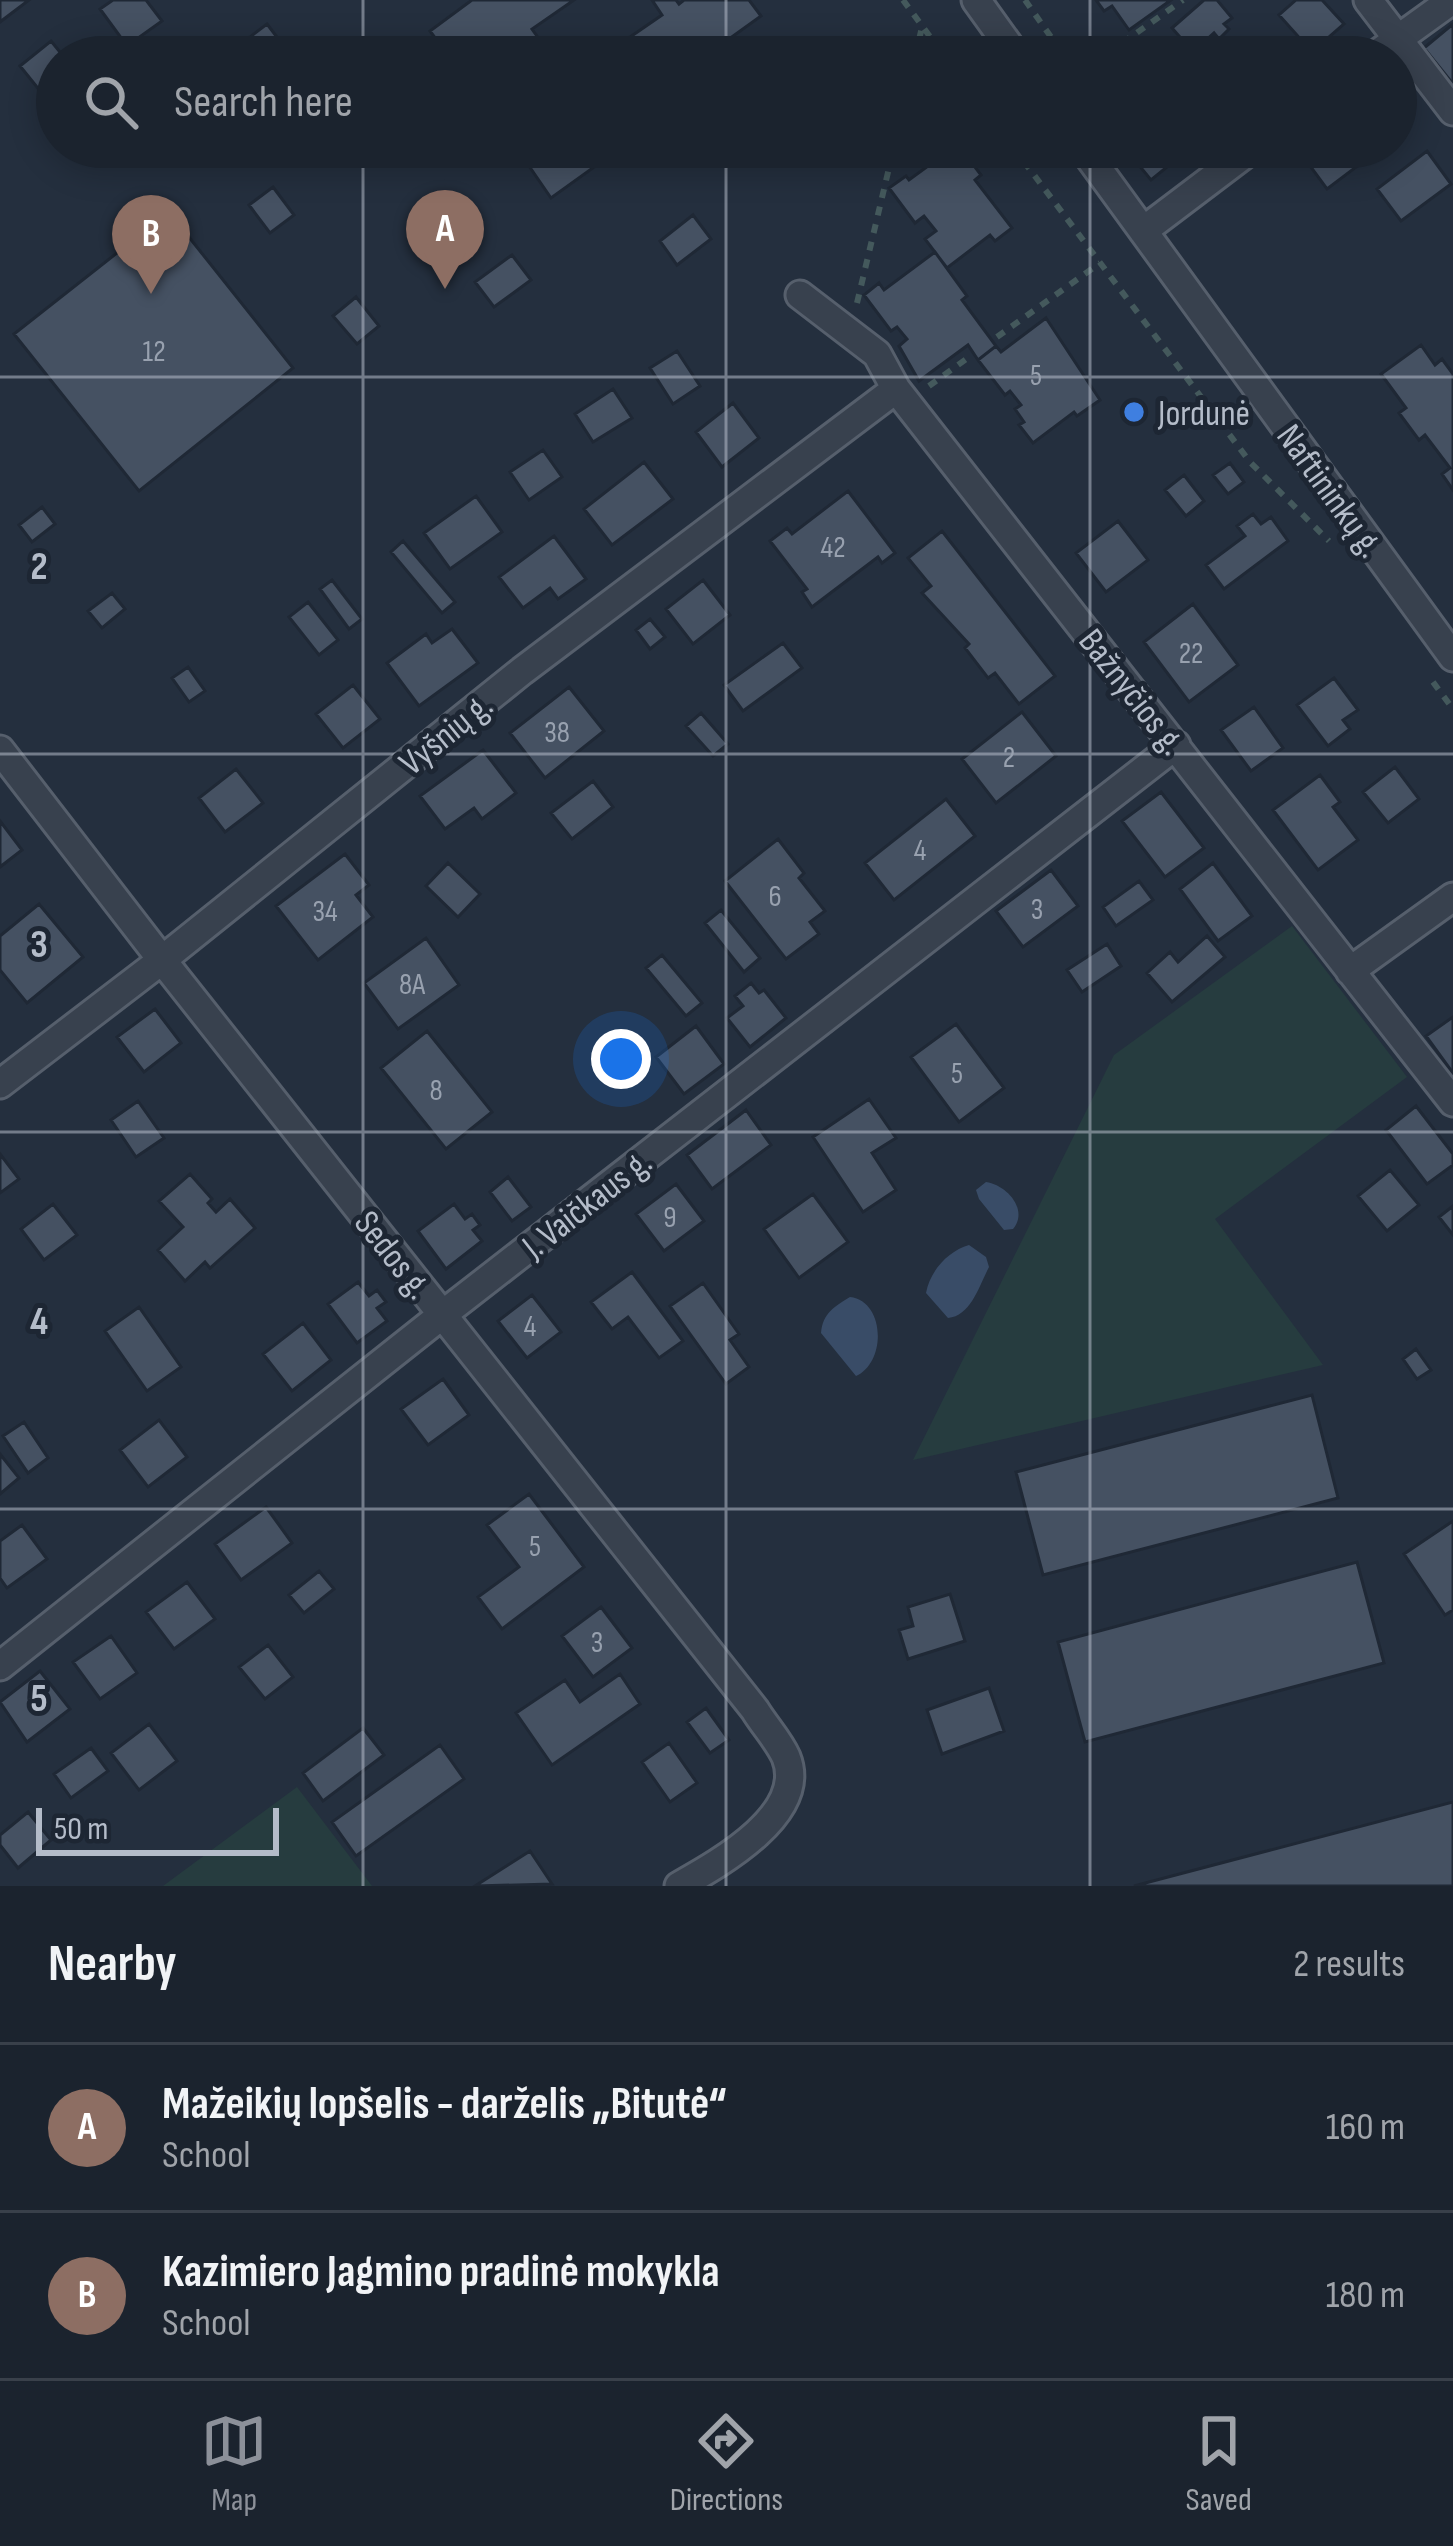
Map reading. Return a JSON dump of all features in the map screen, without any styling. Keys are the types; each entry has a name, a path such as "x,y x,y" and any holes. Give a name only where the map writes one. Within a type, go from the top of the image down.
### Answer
{"street":[{"path":"976,0 1002,36"},
{"path":"1368,0 1380,36"},
{"path":"1401,36 1452,0"},
{"path":"1417,78 1453,111"},
{"name":"Naftininkų g.","path":"1097,168 1453,657"},
{"path":"1143,231 1226,168"},
{"name":"Bažnyčios g.","path":"800,296 877,354 902,396 1453,1102"},
{"name":"Vyšnių g.","path":"0,1084 522,671 902,396"},
{"name":"J. Vaičkaus g.","path":"0,1666 442,1315 1176,745"},
{"name":"Sedos g.","path":"0,750 754,1710 787,1759 784,1797 771,1820 732,1853 679,1886"},
{"path":"1350,970 1453,897"}],"path":[{"path":"903,0 929,36"},
{"path":"1024,0 1051,36"},
{"path":"1132,36 1183,0"},
{"path":"920,36 922,27"},
{"path":"849,335 889,168"},
{"path":"1028,168 1250,462 1337,550"},
{"path":"997,338 1100,263"},
{"path":"902,396 969,357"},
{"path":"1427,674 1453,709"}],"green space":[{"path":"1292,926 1407,1077 1215,1219 1323,1365 913,1460 1114,1055"},
{"path":"297,1787 372,1886 163,1886"}],"water":[{"path":"986,1182 1013,1200 1018,1214 1013,1229 1004,1230 979,1199 976,1190"},
{"path":"969,1245 986,1257 989,1267 968,1306 948,1318 926,1293 928,1285 947,1257"},
{"path":"850,1297 870,1309 878,1333 873,1358 856,1376 821,1333 827,1315"}],"building":[{"path":"0,0 29,0 0,22"},
{"path":"113,0 146,0 162,21 141,36 120,36 100,9"},
{"path":"472,0 574,0 532,29 537,36 434,36 430,31"},
{"path":"652,0 679,4 684,0 749,0 761,16 733,36 632,36 662,15"},
{"path":"1096,0 1171,0 1129,30 1112,6 1104,11"},
{"path":"1204,0 1217,0 1232,18 1224,24 1229,29 1222,36 1179,36 1172,28"},
{"path":"1296,0 1322,0 1344,24 1330,36 1298,36 1279,15"},
{"path":"267,24 276,36 251,36"},
{"path":"1453,24 1453,84 1424,48"},
{"path":"36,53 36,86 20,66"},
{"path":"1427,151 1451,184 1401,221 1377,189 1405,168 1417,168 1417,159"},
{"path":"530,168 593,168 551,198"},
{"path":"925,168 976,168 981,175 975,180 1012,228 995,241 990,235 947,268 925,239 936,231 924,216 915,223 889,188 906,176 909,180"},
{"path":"1141,168 1166,168 1151,180"},
{"path":"1312,168 1355,168 1327,189"},
{"path":"273,187 294,215 270,233 249,205"},
{"path":"169,212 293,368 139,491 14,334"},
{"path":"693,215 711,239 677,265 660,241"},
{"path":"935,252 996,346 978,360 968,345 919,381 899,346 907,339 897,327 891,331 864,295 879,283 884,290"},
{"path":"512,255 531,280 494,307 475,282"},
{"path":"356,297 379,326 357,344 333,316"},
{"path":"1046,318 1100,400 1077,416 1074,412 1033,443 1019,425 1024,422 1015,409 1021,405 1010,391 1005,395 978,360 996,346 1001,352"},
{"path":"1421,345 1435,365 1442,359 1453,374 1453,490 1442,474 1450,468 1425,435 1419,440 1399,413 1406,408 1381,374"},
{"path":"677,351 700,386 673,404 650,368"},
{"path":"613,389 632,418 593,442 575,414"},
{"path":"733,403 759,438 722,467 696,432"},
{"path":"543,450 562,477 529,500 510,472"},
{"path":"644,462 673,499 612,545 584,509"},
{"path":"1230,463 1244,482 1228,494 1213,475"},
{"path":"1184,475 1204,501 1186,516 1165,490"},
{"path":"848,491 895,553 882,563 878,557 812,607 802,592 807,589 770,541 787,528 792,534"},
{"path":"476,496 502,532 450,569 424,533"},
{"path":"42,507 55,524 32,542 19,525"},
{"path":"1253,514 1261,524 1271,517 1288,541 1224,589 1206,565 1245,536 1237,526"},
{"path":"1118,521 1148,560 1106,592 1076,553"},
{"path":"942,531 1055,676 1019,704 995,673 988,678 965,648 969,644 922,593 931,586 908,558"},
{"path":"554,536 586,579 558,599 550,588 523,608 499,577"},
{"path":"403,541 455,602 442,613 391,552"},
{"path":"332,580 362,619 349,629 320,589"},
{"path":"703,580 730,615 693,644 666,609"},
{"path":"112,593 125,609 102,628 88,611"},
{"path":"308,602 338,640 319,655 289,617"},
{"path":"1193,604 1238,665 1189,702 1144,642"},
{"path":"650,619 665,637 650,649 636,630"},
{"path":"452,629 478,663 419,706 387,663 426,634 432,643"},
{"path":"783,643 802,668 743,711 724,685"},
{"path":"188,667 205,691 189,702 172,678"},
{"path":"1334,678 1358,710 1343,720 1350,729 1328,746 1297,705"},
{"path":"353,685 380,719 343,748 316,714"},
{"path":"569,687 604,731 545,778 510,733"},
{"path":"1254,707 1283,748 1251,771 1221,730"},
{"path":"1022,712 1056,756 996,803 962,759"},
{"path":"701,713 728,744 713,756 686,726"},
{"path":"483,750 516,793 482,819 474,808 445,829 420,796"},
{"path":"1395,767 1419,799 1388,823 1363,792"},
{"path":"236,769 263,803 225,832 199,798"},
{"path":"1320,775 1340,802 1333,807 1358,840 1318,870 1273,810"},
{"path":"593,781 613,807 572,839 551,813"},
{"path":"1161,792 1204,848 1165,877 1122,821"},
{"path":"946,799 975,836 894,900 865,863"},
{"path":"0,821 22,850 0,867"},
{"path":"778,839 804,873 799,878 825,911 810,922 819,934 786,959 725,881"},
{"path":"345,854 369,885 356,895 373,917 318,960 276,906"},
{"path":"448,863 480,894 458,917 426,886"},
{"path":"1213,863 1252,916 1218,941 1180,889"},
{"path":"1051,870 1078,906 1023,947 996,911"},
{"path":"1139,881 1153,900 1116,926 1103,907"},
{"path":"39,904 83,957 27,1003 0,970 0,936"},
{"path":"721,910 760,958 744,972 705,923"},
{"path":"1207,936 1225,957 1172,1002 1147,973 1170,952 1178,962"},
{"path":"426,938 459,985 398,1029 364,983"},
{"path":"1107,944 1121,966 1082,992 1067,970"},
{"path":"662,955 702,1003 686,1016 646,968"},
{"path":"751,983 759,993 764,990 786,1018 750,1047 727,1018 743,1006 735,996"},
{"path":"155,1009 181,1043 144,1072 117,1037"},
{"path":"1453,1017 1453,1073 1426,1036"},
{"path":"956,1024 1004,1088 959,1122 911,1057"},
{"path":"696,1026 724,1064 684,1094 656,1057"},
{"path":"427,1031 492,1112 446,1149 381,1068"},
{"path":"869,1099 896,1138 872,1153 896,1190 863,1212 813,1137"},
{"path":"138,1101 164,1138 136,1157 111,1120"},
{"path":"1416,1106 1453,1154 1453,1165 1427,1184 1386,1130"},
{"path":"746,1110 771,1145 712,1189 687,1155"},
{"path":"0,1154 19,1179 0,1193"},
{"path":"1390,1170 1419,1205 1387,1231 1358,1196"},
{"path":"190,1174 212,1199 208,1203 216,1212 230,1199 255,1228 210,1268 205,1262 185,1281 158,1250 183,1227 159,1201"},
{"path":"508,1177 531,1207 512,1221 490,1192"},
{"path":"676,1184 704,1221 664,1251 636,1214"},
{"path":"813,1194 848,1242 799,1278 764,1229"},
{"path":"53,1204 77,1235 44,1260 21,1229"},
{"path":"454,1204 465,1219 472,1214 480,1225 473,1230 482,1241 446,1269 418,1231"},
{"path":"1453,1206 1453,1235 1439,1217"},
{"path":"632,1272 683,1341 659,1358 628,1317 612,1329 591,1302"},
{"path":"358,1282 369,1296 377,1290 386,1302 377,1308 387,1321 357,1343 328,1304"},
{"path":"703,1283 739,1334 730,1340 749,1367 726,1384 670,1306"},
{"path":"532,1295 561,1332 527,1358 498,1321"},
{"path":"139,1307 181,1367 147,1391 105,1331"},
{"path":"303,1323 331,1360 292,1391 263,1354"},
{"path":"1416,1349 1431,1370 1417,1379 1403,1359"},
{"path":"443,1379 469,1415 428,1445 401,1409"},
{"path":"1312,1395 1338,1498 1043,1575 1016,1472"},
{"path":"159,1420 187,1457 148,1487 120,1450"},
{"path":"24,1422 48,1458 28,1473 3,1436"},
{"path":"0,1454 19,1478 0,1494"},
{"path":"529,1494 584,1567 502,1629 478,1597 519,1567 487,1525"},
{"path":"266,1507 292,1543 241,1580 215,1544"},
{"path":"1453,1521 1453,1610 1445,1615 1404,1554"},
{"path":"22,1525 47,1559 7,1588 0,1578 0,1541"},
{"path":"1357,1562 1384,1663 1085,1742 1058,1642"},
{"path":"319,1571 334,1589 304,1613 289,1595"},
{"path":"187,1582 215,1619 174,1649 146,1612"},
{"path":"950,1594 965,1641 908,1659 899,1630 913,1626 908,1607"},
{"path":"601,1607 632,1648 593,1677 562,1636"},
{"path":"111,1636 137,1673 100,1699 73,1662"},
{"path":"268,1645 293,1677 265,1699 239,1667"},
{"path":"40,1671 70,1709 27,1742 0,1702"},
{"path":"620,1674 640,1704 552,1765 516,1713 565,1680 580,1702"},
{"path":"989,1688 1004,1731 942,1754 927,1710"},
{"path":"706,1708 729,1740 710,1753 687,1722"},
{"path":"149,1724 177,1761 139,1790 111,1753"},
{"path":"363,1728 384,1755 323,1801 303,1773"},
{"path":"669,1743 697,1783 670,1802 642,1762"},
{"path":"440,1745 464,1779 356,1856 332,1822"},
{"path":"91,1748 108,1771 71,1798 54,1774"},
{"path":"1453,1802 1453,1886 1134,1886"},
{"path":"28,1812 51,1840 18,1868 0,1845 0,1835"},
{"path":"530,1851 552,1884 475,1886"}],"place":[{"name":"Mažeikių lopšelis - darželis „Bitutė“","path":"445,289"},
{"name":"Kazimiero Jagmino pradinė mokykla","path":"151,294"},
{"name":"Jordunė","path":"1134,412"}]}
